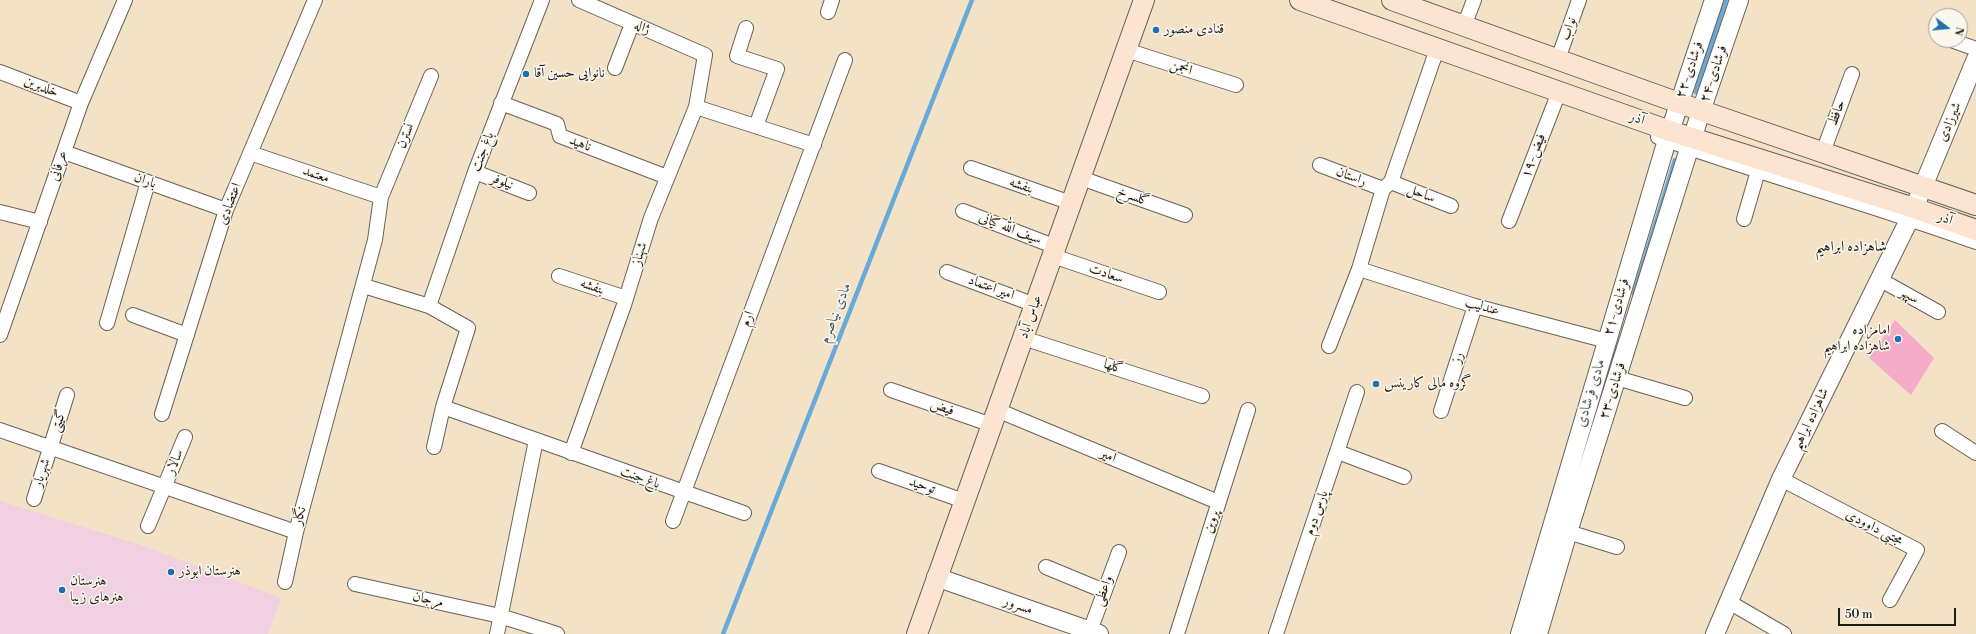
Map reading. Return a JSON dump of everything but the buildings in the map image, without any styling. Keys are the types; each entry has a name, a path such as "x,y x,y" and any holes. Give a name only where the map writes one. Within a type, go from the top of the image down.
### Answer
{"main road":[{"name":"عباس آباد","path":"917,634 936,577 1024,338 1144,0"},
{"name":"آذر","path":"1300,0 1436,53 1669,136 1912,213 1976,230"},
{"name":"آذر","path":"1392,0 1558,59 1678,104 1976,205"}],"street":[{"name":"عرفانی","path":"0,335 81,103 125,0"},
{"name":"اعتضادی","path":"162,414 226,210 315,0"},
{"name":"باغ جنت","path":"428,306 475,172 542,0"},
{"name":"ژاله","path":"579,0 705,55"},
{"path":"1464,26 1474,0"},
{"name":"نواب","path":"1558,59 1579,0"},
{"name":"۲۲-فرشادی","path":"1669,136 1678,104 1714,0"},
{"name":"۲۴-فرشادی","path":"1691,143 1739,0"},
{"path":"615,68 632,24"},
{"path":"746,28 737,56 777,69 756,126"},
{"name":"انجمن","path":"1126,50 1236,85"},
{"path":"1329,346 1359,269 1387,186 1436,53"},
{"name":"شهناز","path":"571,453 626,298 651,218 696,107 705,55"},
{"name":"شیرزادی","path":"1912,213 1976,59"},
{"name":"ارم","path":"673,521 682,493 846,60"},
{"name":"خلدبرین","path":"0,72 81,103"},
{"name":"حافظ","path":"1823,152 1852,74"},
{"name":"نسترن","path":"381,197 431,76"},
{"name":"۱۹-فیض","path":"1509,221 1557,96"},
{"name":"ناهید","path":"501,103 557,124 560,136 667,177"},
{"path":"696,107 814,145"},
{"name":"۲۱-فرشادی","path":"1520,634 1669,136"},
{"name":"آذر","path":"1691,143 1758,171 1821,184"},
{"name":"۲۳-فرشادی","path":"1538,634 1568,532 1691,143"},
{"name":"باران","path":"64,152 226,210"},
{"name":"معتمد","path":"250,153 381,197"},
{"name":"راستان","path":"1320,165 1387,186"},
{"name":"بنفشه","path":"971,168 1071,203"},
{"path":"1744,219 1758,171"},
{"name":"نیلوفر","path":"475,172 529,193"},
{"name":"گلسرخ","path":"1081,178 1185,215"},
{"path":"107,323 148,182"},
{"name":"ساحل","path":"1387,186 1451,206"},
{"name":"نگار","path":"0,430 164,488 296,532 364,286 375,240 381,197"},
{"name":"سیف الله کیانی","path":"963,211 1055,251"},
{"path":"0,212 40,222"},
{"name":"آذر","path":"1912,213 1976,242"},
{"name":"شاهزاده ابراهیم","path":"1715,634 1781,479 1912,213"},
{"name":"سعادت","path":"1055,251 1159,292"},
{"name":"عندلیب","path":"1359,269 1475,306 1607,340"},
{"name":"امیر اعتماد","path":"947,272 1035,304"},
{"name":"بنفشه","path":"559,276 626,298"},
{"name":"سپهر","path":"1879,279 1938,312"},
{"path":"364,286 428,306 468,328 443,407 434,447"},
{"name":"رز","path":"1441,411 1475,306"},
{"path":"133,315 187,335"},
{"name":"گلها","path":"1024,338 1202,396"},
{"path":"1617,378 1685,398"},
{"name":"فیض","path":"891,390 995,418"},
{"name":"پارس دوم","path":"1276,634 1357,392"},
{"name":"گیتی","path":"51,448 67,395"},
{"name":"باغ جنت","path":"443,407 682,493 744,513"},
{"name":"پروین","path":"1177,634 1248,410"},
{"name":"امیر","path":"995,418 1218,502"},
{"path":"1942,431 1976,453"},
{"name":"سالار","path":"148,526 185,437"},
{"path":"497,634 536,440"},
{"name":"شهریار","path":"34,499 51,448"},
{"path":"1338,452 1404,477"},
{"name":"توحید","path":"879,471 964,501"},
{"name":"مجتبی داوودی","path":"1781,479 1917,550 1890,600"},
{"path":"285,582 296,532"},
{"path":"1568,532 1617,547"},
{"name":"واعظی","path":"1095,633 1104,591 1119,552"},
{"path":"1046,567 1104,591"},
{"name":"مسرور","path":"936,577 1095,633"},
{"name":"مرجان","path":"355,584 500,616 557,634"},
{"path":"1729,602 1784,634"}],"shaded area":[{"path":"0,501 141,545 281,598 268,634 0,634"}],"waterway":[{"name":"مادی نیاصرم","path":"723,634 972,0"},
{"name":"مادی فرشادی","path":"1696,92 1726,0"},
{"name":"مادی فرشادی","path":"1634,294 1675,160"}],"place":[{"name":"قنادی منصور","path":"1156,30"},
{"name":"نانوایی حسین آقا","path":"526,74"},
{"name":"امامزاده شاهزاده ابراهیم","path":"1898,339"},
{"name":"گروه مالی کارینس","path":"1376,384"},
{"name":"هنرستان ابوذر","path":"171,572"},
{"name":"هنرستان هنرهای زیبا","path":"62,590"}],"district":[{"name":"شاهزاده ابراهیم","path":"1851,247"}]}
